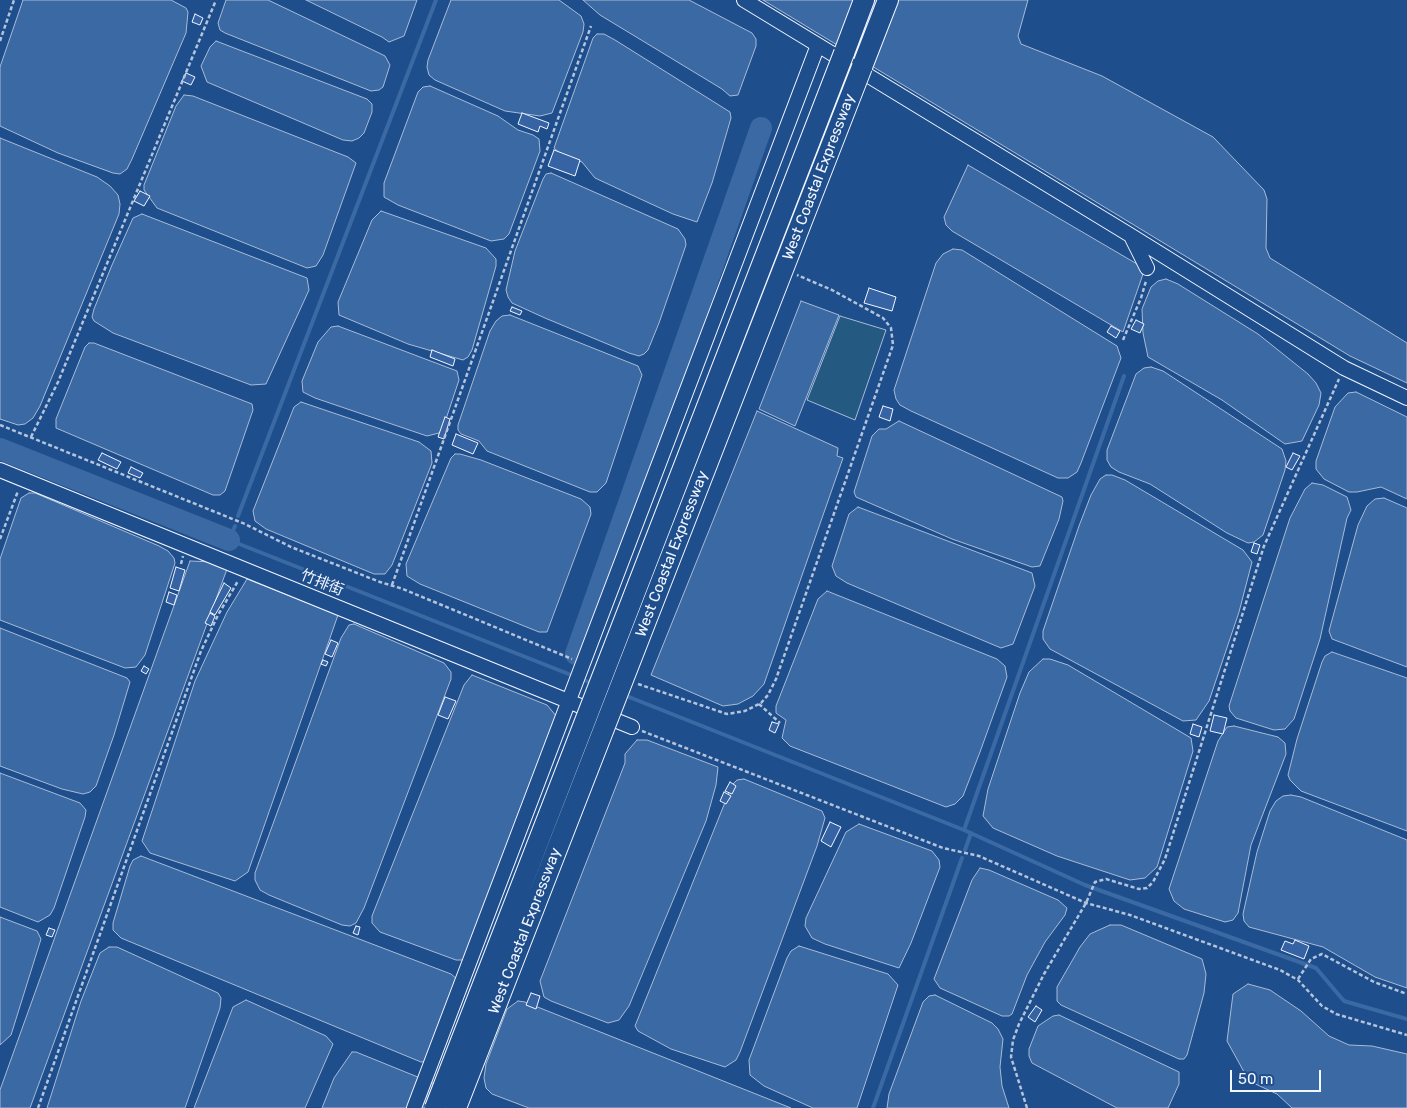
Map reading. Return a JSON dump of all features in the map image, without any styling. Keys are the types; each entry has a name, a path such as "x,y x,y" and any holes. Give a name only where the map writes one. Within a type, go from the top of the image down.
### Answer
{"highway":[{"name":"West Coastal Expressway","path":"436,1108 864,0"},
{"name":"West Coastal Expressway","path":"456,1108 888,0"}],"street":[{"path":"744,0 1130,234 1344,368 1407,398"},
{"path":"414,1108 818,45"},
{"path":"1130,234 1141,251 1147,268"},
{"name":"竹排街","path":"0,470 632,727"}],"path":[{"path":"0,40 14,0"},
{"path":"31,437 58,382 216,0"},
{"path":"392,586 591,26"},
{"path":"1123,340 1141,298 1147,268"},
{"path":"637,683 718,713 727,714 745,711 759,704 768,695 776,679 893,345 890,328 878,315 832,290 796,275"},
{"path":"1026,1108 1011,1058 1013,1040 1044,974 1086,903 1095,882 1106,879 1139,889 1147,888 1153,882 1165,859 1264,546 1344,368"},
{"path":"0,425 245,524 291,547 582,664"},
{"path":"0,539 22,479"},
{"path":"38,1108 201,652 218,615 245,569"},
{"path":"759,704 780,723"},
{"path":"632,727 943,848 979,856 1086,903 1130,915 1228,952 1259,961 1298,980 1322,1006 1336,1014 1407,1035"},
{"path":"1298,980 1311,959 1322,954 1374,982 1407,994"}],"shaded area":[{"path":"23,0 171,0 186,8 188,12 186,33 132,159 127,169 120,174 58,153 0,126 0,67"},
{"path":"226,0 268,0 385,56 390,65 383,87 379,90 371,91 225,33 220,30 218,23"},
{"path":"306,0 417,0 404,36 389,42"},
{"path":"451,0 559,0 581,16 584,24 583,32 552,113 540,116 505,111 435,80 429,75 428,60"},
{"path":"583,0 689,0 752,33 756,39 756,46 738,95 730,96 722,89 600,15"},
{"path":"763,0 1028,0 1018,36 1021,44 1102,76 1213,137 1264,190 1267,199 1266,248 1270,258 1407,343 1407,383 1350,356"},
{"path":"597,34 604,34 615,40 730,112 731,118 712,183 697,222 673,214 595,178 582,162 562,155 554,148 593,38"},
{"path":"216,41 367,99 372,104 372,112 364,133 352,141 343,140 207,82 201,66 210,47"},
{"path":"430,86 498,116 518,130 539,139 540,151 509,234 504,239 491,241 398,205 384,197 384,183 418,92 423,87"},
{"path":"184,95 193,96 348,157 356,163 323,255 316,266 307,268 157,208 144,190 144,185 176,106"},
{"path":"0,138 97,177 110,186 118,195 120,204 119,214 40,406 33,418 25,424 18,425 0,419"},
{"path":"968,165 1137,264 1143,274 1123,332 952,231 946,225 944,217"},
{"path":"551,173 678,229 685,239 686,245 659,323 648,350 644,354 639,356 629,353 545,318 512,303 508,297 506,290 515,251 543,179 546,174"},
{"path":"381,211 486,248 496,259 496,266 472,350 468,357 463,360 408,344 339,315 338,302 372,220"},
{"path":"142,214 307,278 309,290 266,384 251,385 113,333 94,321 92,317 94,309 133,218"},
{"path":"953,249 962,250 1117,346 1121,358 1081,463 1077,472 1068,478 1058,478 911,411 900,405 896,399 894,390 936,263 943,254"},
{"path":"1166,279 1178,284 1258,334 1308,374 1316,383 1321,393 1319,405 1302,441 1285,444 1222,400 1148,357 1143,333 1142,309 1151,287 1158,281"},
{"path":"801,301 839,315 795,426 759,409"},
{"path":"510,315 638,366 642,375 606,483 597,492 590,492 487,451 479,441 461,434 458,430 458,425 490,331 496,321 502,316"},
{"path":"840,316 886,330 855,420 807,400"},
{"path":"338,326 457,371 459,380 443,428 439,433 427,436 315,398 303,392 302,381 318,342 331,327"},
{"path":"89,343 94,343 252,404 253,410 225,491 220,495 213,495 56,428 56,419 85,347"},
{"path":"1151,367 1163,371 1282,449 1286,461 1285,470 1263,535 1254,542 1248,543 1227,533 1150,484 1111,467 1107,460 1107,450 1136,374 1144,368"},
{"path":"1356,392 1407,417 1407,499 1381,487 1349,492 1324,479 1316,469 1316,461 1335,407 1348,393"},
{"path":"301,402 419,442 431,451 432,463 392,565 385,574 374,574 266,529 255,521 253,511 294,407"},
{"path":"757,411 838,448 837,456 843,458 764,684 753,696 738,704 723,706 651,675"},
{"path":"899,421 1062,497 1063,501 1059,519 1040,566 1032,567 952,539 856,497 854,492 872,436 879,429 886,429"},
{"path":"455,454 481,460 581,499 590,507 591,514 547,632 539,632 420,584 407,576 406,564 451,458"},
{"path":"1106,475 1112,475 1125,480 1243,550 1252,562 1239,612 1209,701 1196,720 1183,721 1050,649 1043,639 1043,631 1079,526 1091,495 1100,479"},
{"path":"1312,483 1323,485 1347,497 1351,510 1347,518 1320,639 1294,719 1285,729 1274,730 1236,718 1230,711 1229,706 1290,518 1305,489"},
{"path":"29,493 35,493 159,546 168,551 174,558 175,563 145,655 136,667 125,668 0,620 0,559 21,498"},
{"path":"1384,498 1407,508 1407,667 1332,639 1329,631 1358,525 1367,506 1375,499"},
{"path":"858,507 1032,573 1035,586 1013,644 1001,648 847,583 836,576 832,566 849,514"},
{"path":"190,561 213,562 227,569 30,1108 0,1108 0,1090"},
{"path":"247,579 338,615 248,872 235,881 150,853 142,841 195,681 227,612"},
{"path":"827,591 997,659 1005,666 1007,677 980,752 963,796 955,804 946,807 790,746 782,738 786,720 776,713 776,706 818,599"},
{"path":"354,624 444,663 451,672 451,679 364,908 356,923 350,926 342,925 260,890 255,880 255,873 341,638 349,625"},
{"path":"0,628 127,678 130,682 96,786 90,792 83,794 62,789 0,766"},
{"path":"1332,652 1407,678 1407,831 1301,791 1290,780 1288,775 1297,739 1322,662 1325,656"},
{"path":"1043,659 1050,659 1068,665 1191,738 1193,751 1157,867 1145,878 1130,880 1057,856 993,828 983,816 988,789 1020,693 1029,672"},
{"path":"472,675 547,705 557,717 464,960 456,960 380,932 372,923 372,916 464,685"},
{"path":"1234,726 1278,737 1285,743 1286,754 1251,845 1238,913 1233,920 1225,922 1184,909 1174,901 1169,889 1218,741 1227,727"},
{"path":"637,740 647,740 718,767 716,785 706,821 629,1006 619,1020 608,1023 544,997 540,981 625,763 625,754"},
{"path":"0,773 80,803 86,810 54,908 50,915 38,922 0,907"},
{"path":"744,779 822,811 825,818 817,846 740,1052 736,1060 725,1067 671,1049 638,1031 635,1026 732,785 737,780"},
{"path":"1283,796 1301,797 1407,840 1407,988 1375,977 1323,947 1249,927 1244,921 1243,914 1257,852 1270,811 1276,801"},
{"path":"859,824 932,851 939,860 940,867 911,943 899,968 825,944 812,938 805,926 806,918 846,832"},
{"path":"141,856 451,974 458,980 429,1061 421,1062 121,938 113,930 113,923 130,866 133,860"},
{"path":"980,868 989,870 1058,900 1067,908 1065,915 1045,942 1027,975 1012,1014 1009,1016 1002,1016 940,988 934,979 972,880"},
{"path":"0,917 37,931 41,939 11,1035 0,1045"},
{"path":"1110,925 1121,925 1202,959 1206,974 1204,993 1187,1055 1184,1059 1179,1059 1061,1005 1057,1001 1057,987 1080,947 1090,934"},
{"path":"799,946 888,974 898,985 857,1108 813,1108 764,1086 750,1075 749,1060 787,958 791,951"},
{"path":"109,947 117,947 218,993 221,998 220,1008 185,1108 47,1108 81,1001 100,953"},
{"path":"1248,984 1270,990 1301,1011 1329,1036 1349,1045 1372,1046 1407,1054 1407,1108 1292,1108 1277,1094 1249,1081 1227,1041 1233,994"},
{"path":"935,995 992,1023 998,1029 1003,1039 1000,1067 1002,1086 1009,1108 887,1108 889,1094 923,1002 929,996"},
{"path":"246,1000 326,1036 333,1044 305,1108 194,1108 233,1007"},
{"path":"518,1001 525,1002 791,1108 529,1108 492,1094 486,1088 484,1078 486,1064 507,1009"},
{"path":"1059,1015 1179,1072 1179,1084 1168,1108 1117,1108 1032,1063 1029,1049 1038,1026 1053,1016"},
{"path":"352,1052 435,1084 425,1108 322,1108 334,1078"}],"building":[{"path":"195,14 203,18 200,25 192,22"},
{"path":"186,73 195,77 191,85 182,81"},
{"path":"522,113 549,123 547,129 540,126 538,132 518,124"},
{"path":"554,150 580,160 575,176 548,166"},
{"path":"140,191 150,196 144,206 134,201"},
{"path":"869,288 896,297 892,311 864,303"},
{"path":"512,307 522,311 520,315 510,311"},
{"path":"1136,320 1144,324 1140,333 1131,329"},
{"path":"1111,326 1120,331 1116,338 1107,332"},
{"path":"432,350 455,359 453,366 430,357"},
{"path":"883,406 893,409 890,421 879,417"},
{"path":"445,417 450,419 444,439 438,437"},
{"path":"456,434 478,443 473,454 452,445"},
{"path":"102,453 121,462 117,469 98,460"},
{"path":"1293,453 1300,456 1292,470 1286,467"},
{"path":"131,467 143,473 140,478 128,473"},
{"path":"1254,543 1260,545 1257,554 1251,552"},
{"path":"176,567 185,570 179,591 170,588"},
{"path":"224,583 231,588 215,615 210,612"},
{"path":"169,592 177,595 174,605 166,602"},
{"path":"210,613 215,616 211,626 205,623"},
{"path":"331,640 338,643 332,657 325,654"},
{"path":"323,660 328,662 326,666 321,664"},
{"path":"144,666 149,669 146,674 141,671"},
{"path":"445,697 456,701 448,719 438,715"},
{"path":"1214,715 1227,718 1223,734 1210,731"},
{"path":"772,722 779,724 775,733 769,730"},
{"path":"1193,724 1202,727 1199,737 1190,734"},
{"path":"730,782 736,786 732,794 725,791"},
{"path":"724,792 731,796 726,804 720,801"},
{"path":"830,822 841,827 831,847 821,841"},
{"path":"356,926 360,927 358,935 353,933"},
{"path":"49,928 55,930 52,937 46,935"},
{"path":"1295,940 1309,946 1304,959 1281,950 1285,941 1293,944"},
{"path":"531,993 540,996 536,1009 526,1005"},
{"path":"1036,1006 1042,1010 1035,1022 1028,1017"}],"waterway":[{"path":"238,516 436,0"},
{"path":"576,654 761,128"},
{"path":"964,830 1124,376"},
{"path":"0,449 229,540"},
{"path":"235,526 229,540 594,684"},
{"path":"624,695 964,830 1085,885 1316,968 1344,1001 1407,1019"},
{"path":"965,850 971,833"},
{"path":"873,1108 962,858"}]}
